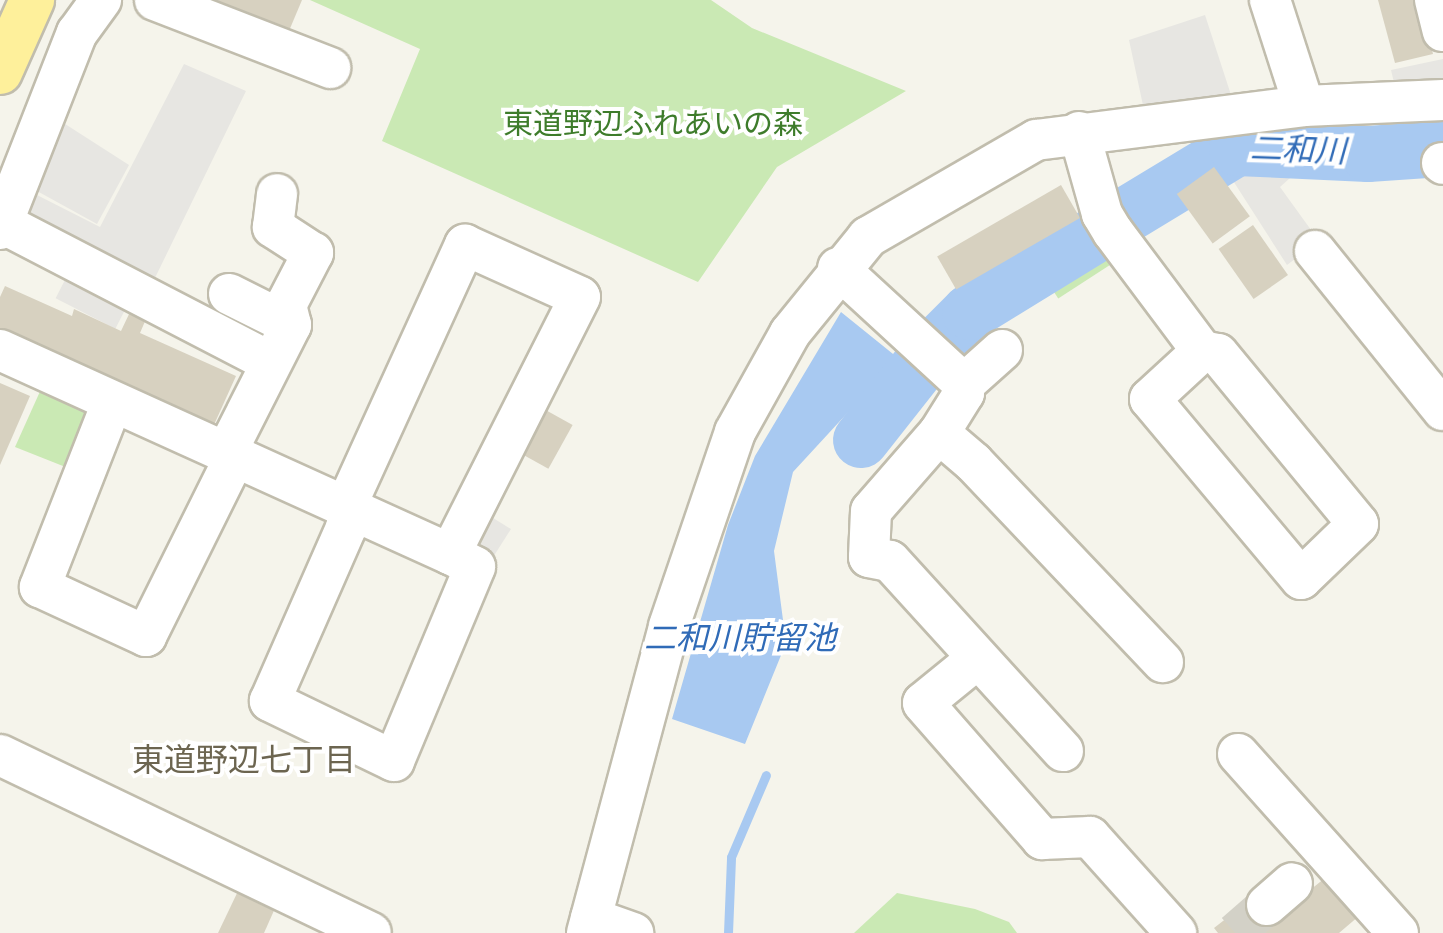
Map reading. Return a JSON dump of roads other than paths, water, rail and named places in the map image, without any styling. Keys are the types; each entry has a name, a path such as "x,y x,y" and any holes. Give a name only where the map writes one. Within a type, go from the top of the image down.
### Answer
{"main road":[{"path":"0,72 32,0"}],"street":[{"path":"101,0 77,33 1,226 259,356"},
{"path":"155,0 330,68"},
{"path":"1270,0 1304,106"},
{"path":"1435,0 1443,31"},
{"path":"633,933 589,925 669,626 735,432 790,333 838,268 868,237 916,206 1036,140 1079,132 1304,106 1443,100"},
{"path":"1079,132 1107,223 1202,351 1218,354 1358,524 1301,579 1150,399 1202,351"},
{"path":"112,403 40,587 146,636 291,325 286,305 313,253 273,227 277,194"},
{"path":"0,350 230,457 350,510 450,554 475,567 394,761 270,701 350,510 352,493 465,245 580,297 450,554"},
{"path":"1315,251 1443,410"},
{"path":"838,268 964,384 964,393 939,433 871,511 869,568 890,561 1063,751"},
{"path":"229,294 291,325"},
{"path":"964,384 1002,350"},
{"path":"939,433 973,462 1163,662"},
{"path":"972,663 923,703 1042,839 1090,837 1176,933"},
{"path":"1238,754 1398,933"},
{"path":"0,755 371,933"}],"water":[{"name":"二和川貯留池","path":"841,312 898,358 793,472 774,551 786,643 745,744 672,719 728,525 755,456"}],"waterway":[{"name":"二和川","path":"1123,217 1237,148 1368,154 1443,149"},
{"name":"二和川","path":"941,341 970,312 1097,234"},
{"name":"二和川","path":"861,440 924,360"},
{"name":"二和川","path":"728,933 731,857 766,775"}],"tunnel":[{"path":"1235,933 1267,905"}],"district":[{"name":"東道野辺七丁目","path":"244,762"}],"park label":[{"name":"東道野辺ふれあいの森","path":"653,125"}]}
